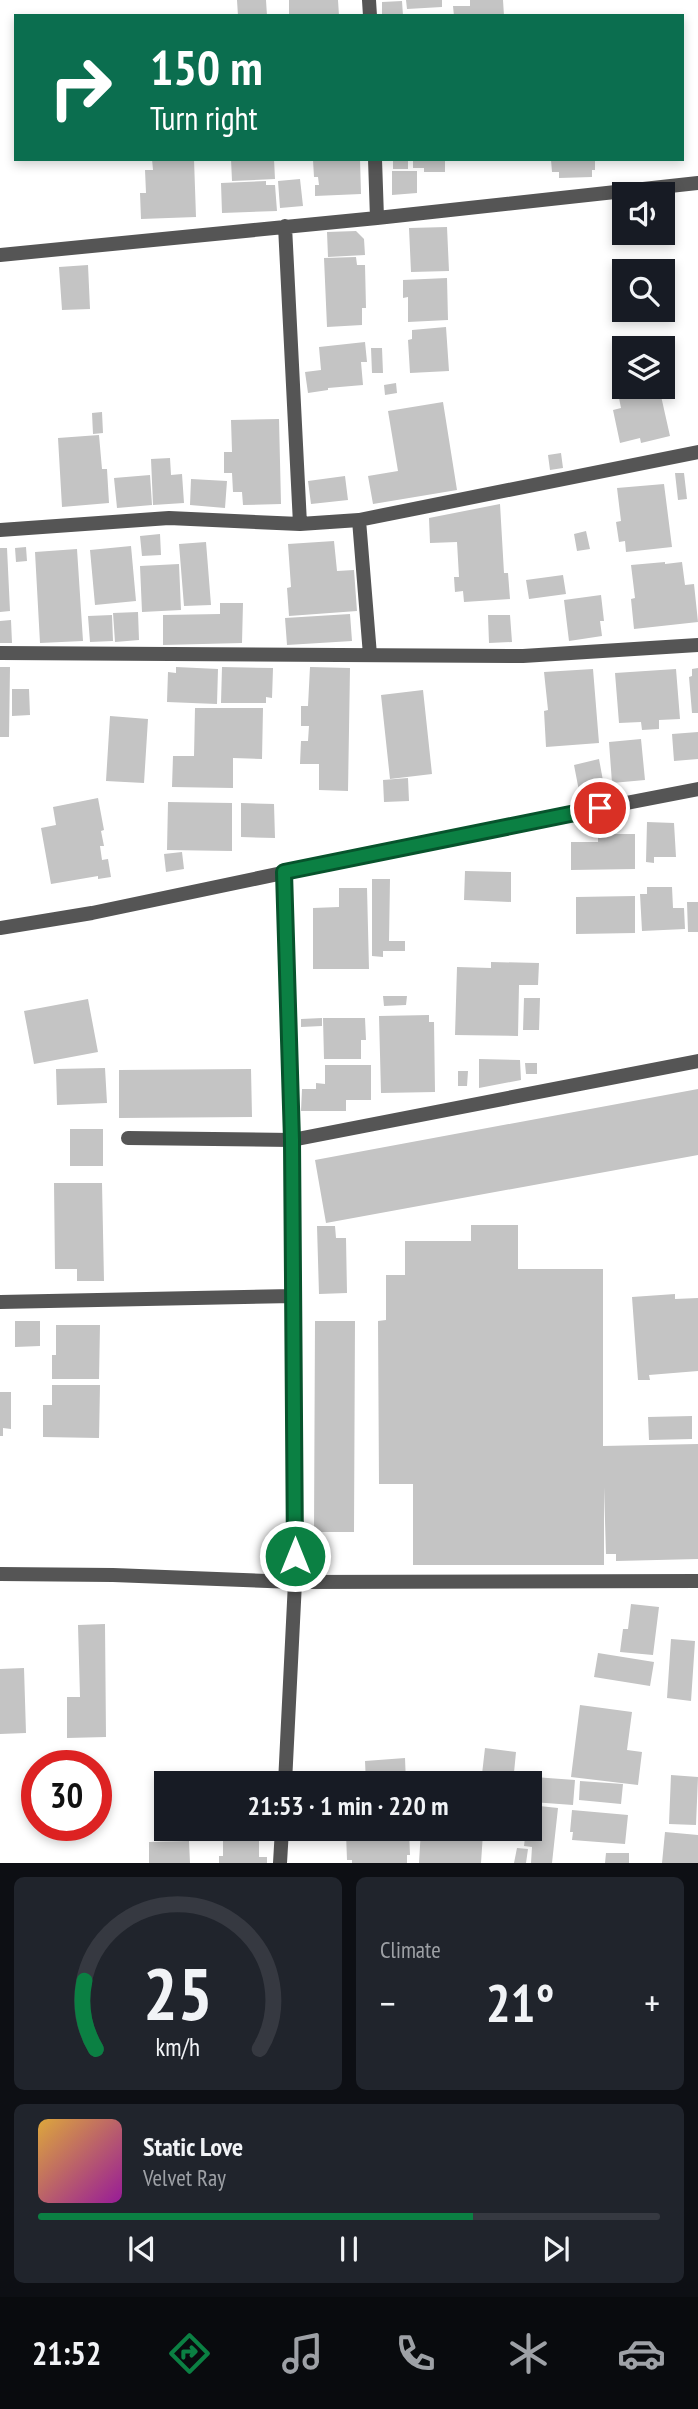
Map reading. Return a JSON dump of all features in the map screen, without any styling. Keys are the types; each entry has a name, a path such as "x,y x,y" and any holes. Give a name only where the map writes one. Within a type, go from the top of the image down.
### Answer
{"street":[{"path":"375,161 377,218"},
{"path":"0,255 698,183"},
{"path":"285,226 300,524"},
{"path":"0,530 169,518 300,524 359,520 698,452"},
{"path":"359,520 370,656"},
{"path":"0,653 523,656 698,645"},
{"path":"0,928 92,913 698,789"},
{"path":"284,872 292,1140 295,1582 286,1771"},
{"path":"128,1139 292,1140 698,1061"},
{"path":"0,1302 293,1296"},
{"path":"0,1574 295,1582 698,1581"},
{"path":"281,1863 282,1841"}],"building":[{"path":"237,0 266,0 267,14 238,14"},
{"path":"289,0 338,0 339,14 289,14"},
{"path":"406,0 442,0 442,7 407,9"},
{"path":"470,0 503,0 504,14 454,14 453,6 470,6"},
{"path":"402,1 403,14 382,14 382,2"},
{"path":"152,161 194,161 196,217 141,219 140,193 146,193 145,170 153,170"},
{"path":"231,161 274,161 275,179 232,181"},
{"path":"313,161 360,161 361,194 315,196 315,185 319,185 318,177 314,177"},
{"path":"393,161 408,161 408,169 393,169"},
{"path":"413,161 445,161 445,172 424,172 424,168 413,168"},
{"path":"551,161 595,161 592,177 559,178 559,172 552,172"},
{"path":"392,171 417,171 417,193 392,195"},
{"path":"300,179 303,206 280,208 278,181"},
{"path":"266,181 266,185 275,185 277,211 222,213 221,183"},
{"path":"447,227 449,271 411,272 409,228"},
{"path":"356,231 364,239 365,255 328,257 327,232"},
{"path":"356,257 357,265 365,265 366,308 362,308 362,325 327,327 324,258"},
{"path":"88,265 90,309 62,310 59,267"},
{"path":"447,278 448,320 408,322 408,297 403,298 403,280"},
{"path":"446,327 449,371 410,373 408,340 412,339 412,330"},
{"path":"365,342 367,362 361,362 363,385 308,393 305,372 321,370 319,347"},
{"path":"371,348 382,348 383,373 372,373"},
{"path":"396,383 397,393 385,395 384,385"},
{"path":"619,399 662,399 670,436 641,443 640,438 620,443 613,410 621,408"},
{"path":"443,402 457,490 373,504 368,476 398,471 388,411"},
{"path":"102,412 103,433 93,434 92,413"},
{"path":"279,419 281,504 243,505 242,492 233,492 232,473 224,473 224,452 232,452 231,420"},
{"path":"99,435 102,469 107,469 109,503 62,507 58,438"},
{"path":"561,453 563,468 550,470 548,455"},
{"path":"170,458 171,475 182,474 184,503 153,505 151,459"},
{"path":"675,473 684,473 687,499 678,500"},
{"path":"150,475 152,505 117,508 114,478"},
{"path":"345,476 348,500 311,504 308,481"},
{"path":"191,479 227,481 225,508 190,505"},
{"path":"664,484 672,547 626,552 625,541 619,542 616,522 621,521 617,488"},
{"path":"500,504 504,573 508,573 510,599 464,602 463,591 455,592 454,577 459,577 457,542 430,543 429,518"},
{"path":"586,531 590,549 577,551 574,534"},
{"path":"160,534 161,555 142,556 140,536"},
{"path":"334,541 337,571 354,570 357,611 289,616 287,588 291,587 288,544"},
{"path":"206,542 211,605 184,606 179,544"},
{"path":"131,546 136,601 95,605 90,550"},
{"path":"26,547 27,561 16,562 15,548"},
{"path":"0,548 7,548 10,611 0,612"},
{"path":"77,549 83,641 40,643 35,552"},
{"path":"682,562 685,585 694,584 698,622 634,629 631,599 635,598 631,565"},
{"path":"179,564 181,610 142,612 140,566"},
{"path":"563,575 566,594 529,599 526,580"},
{"path":"601,595 604,621 600,621 602,636 569,641 564,600"},
{"path":"220,603 243,603 242,643 163,645 163,615 220,614"},
{"path":"138,612 139,640 115,642 113,613"},
{"path":"350,614 352,641 287,645 285,618"},
{"path":"112,615 113,641 90,642 88,616"},
{"path":"488,615 510,615 512,642 489,643"},
{"path":"11,620 12,643 0,643 0,621"},
{"path":"0,667 10,667 9,737 0,737"},
{"path":"176,667 218,669 217,704 167,702 168,672 176,673"},
{"path":"222,667 273,668 272,698 266,697 266,703 221,703"},
{"path":"310,667 350,668 348,791 319,790 319,764 300,764 301,741 308,741 309,726 301,726 301,706 308,706"},
{"path":"698,668 698,713 692,713 689,677 692,676 692,669"},
{"path":"593,669 599,743 546,747 544,711 548,710 544,672"},
{"path":"676,669 680,719 659,720 659,729 642,730 641,722 619,723 615,673"},
{"path":"12,689 29,689 30,715 12,716"},
{"path":"423,690 432,774 390,779 381,695"},
{"path":"195,708 263,708 262,759 233,758 233,788 172,787 173,756 194,756"},
{"path":"110,716 148,719 144,783 106,781"},
{"path":"698,732 698,759 674,761 672,734"},
{"path":"641,739 645,780 612,783 609,742"},
{"path":"599,759 604,786 579,791 574,765"},
{"path":"408,778 409,801 384,802 383,780"},
{"path":"98,798 104,830 101,831 104,846 100,846 102,860 108,859 111,877 98,879 98,876 51,884 41,828 56,825 53,807"},
{"path":"168,802 232,803 232,851 167,850"},
{"path":"241,803 274,804 275,838 241,837"},
{"path":"647,822 674,823 676,857 654,857 654,863 646,862"},
{"path":"598,834 635,834 635,869 571,870 571,842 598,842"},
{"path":"182,852 184,869 166,872 164,854"},
{"path":"465,871 511,872 511,902 464,900"},
{"path":"372,879 390,879 389,941 405,941 405,951 383,951 383,957 372,956"},
{"path":"647,887 672,887 673,908 684,908 685,929 642,931 640,894 647,894"},
{"path":"339,888 367,888 369,969 313,969 313,908 339,907"},
{"path":"635,896 635,933 576,934 576,897"},
{"path":"687,902 698,902 698,932 688,932"},
{"path":"491,962 539,963 538,985 519,985 518,1036 455,1035 457,967 491,968"},
{"path":"383,996 407,996 406,1005 384,1006"},
{"path":"524,998 540,998 539,1030 523,1030"},
{"path":"88,999 98,1052 34,1064 24,1011"},
{"path":"429,1015 429,1022 434,1022 435,1092 381,1093 379,1016"},
{"path":"322,1018 322,1026 301,1027 301,1019"},
{"path":"323,1018 365,1018 366,1040 361,1040 361,1059 324,1059"},
{"path":"479,1059 520,1060 521,1080 479,1088"},
{"path":"525,1063 537,1063 537,1074 526,1074"},
{"path":"325,1065 371,1065 371,1100 346,1100 346,1111 301,1111 302,1089 316,1089 316,1083 325,1084"},
{"path":"105,1068 107,1103 57,1105 56,1069"},
{"path":"251,1069 252,1117 119,1118 119,1070"},
{"path":"458,1071 468,1071 467,1086 458,1086"},
{"path":"698,1089 698,1155 326,1223 315,1160"},
{"path":"70,1129 103,1129 103,1166 70,1166"},
{"path":"54,1183 102,1183 104,1281 77,1281 77,1269 55,1269"},
{"path":"471,1225 518,1225 518,1269 603,1269 603,1446 698,1444 698,1559 616,1561 616,1554 606,1554 604,1487 604,1565 413,1565 413,1484 379,1484 378,1321 386,1320 386,1275 405,1275 405,1241 471,1241"},
{"path":"317,1226 335,1226 336,1238 346,1238 347,1293 319,1294"},
{"path":"675,1294 675,1299 698,1298 698,1371 649,1375 650,1380 638,1380 632,1297"},
{"path":"15,1321 40,1321 40,1346 15,1347"},
{"path":"315,1321 355,1321 354,1532 314,1532"},
{"path":"56,1325 100,1325 99,1379 52,1379 52,1355 56,1355"},
{"path":"52,1385 100,1385 99,1438 43,1437 43,1405 52,1405"},
{"path":"0,1392 11,1392 11,1429 3,1428 3,1436 0,1436"},
{"path":"692,1416 692,1439 649,1440 648,1417"},
{"path":"631,1604 659,1607 653,1655 620,1652 623,1629 628,1629"},
{"path":"105,1624 106,1737 67,1738 67,1697 80,1697 78,1625"},
{"path":"671,1639 695,1641 691,1701 667,1698"},
{"path":"598,1653 654,1662 650,1686 594,1677"},
{"path":"24,1668 26,1733 0,1734 0,1669"},
{"path":"580,1705 632,1712 627,1750 642,1752 638,1785 571,1777"},
{"path":"485,1748 516,1752 514,1771 482,1771"},
{"path":"405,1758 406,1771 365,1771 365,1761"},
{"path":"671,1775 698,1777 696,1825 669,1824"},
{"path":"542,1778 575,1780 573,1805 542,1803"},
{"path":"580,1781 623,1784 621,1804 579,1800"},
{"path":"542,1806 558,1808 552,1863 531,1863 532,1847 524,1846 525,1841 542,1841"},
{"path":"572,1810 628,1815 625,1844 572,1840"},
{"path":"665,1832 698,1835 698,1863 662,1863"},
{"path":"189,1841 190,1863 149,1863 149,1842"},
{"path":"223,1841 259,1841 259,1857 267,1857 267,1863 219,1863 219,1856 223,1856"},
{"path":"346,1841 409,1841 407,1863 352,1863 352,1860 347,1860"},
{"path":"420,1841 482,1841 481,1863 419,1863"},
{"path":"517,1848 528,1849 526,1863 514,1863"},
{"path":"606,1853 629,1853 629,1863 605,1863"}],"route":[{"path":"295,1556 292,1140 284,872 600,808"}]}
